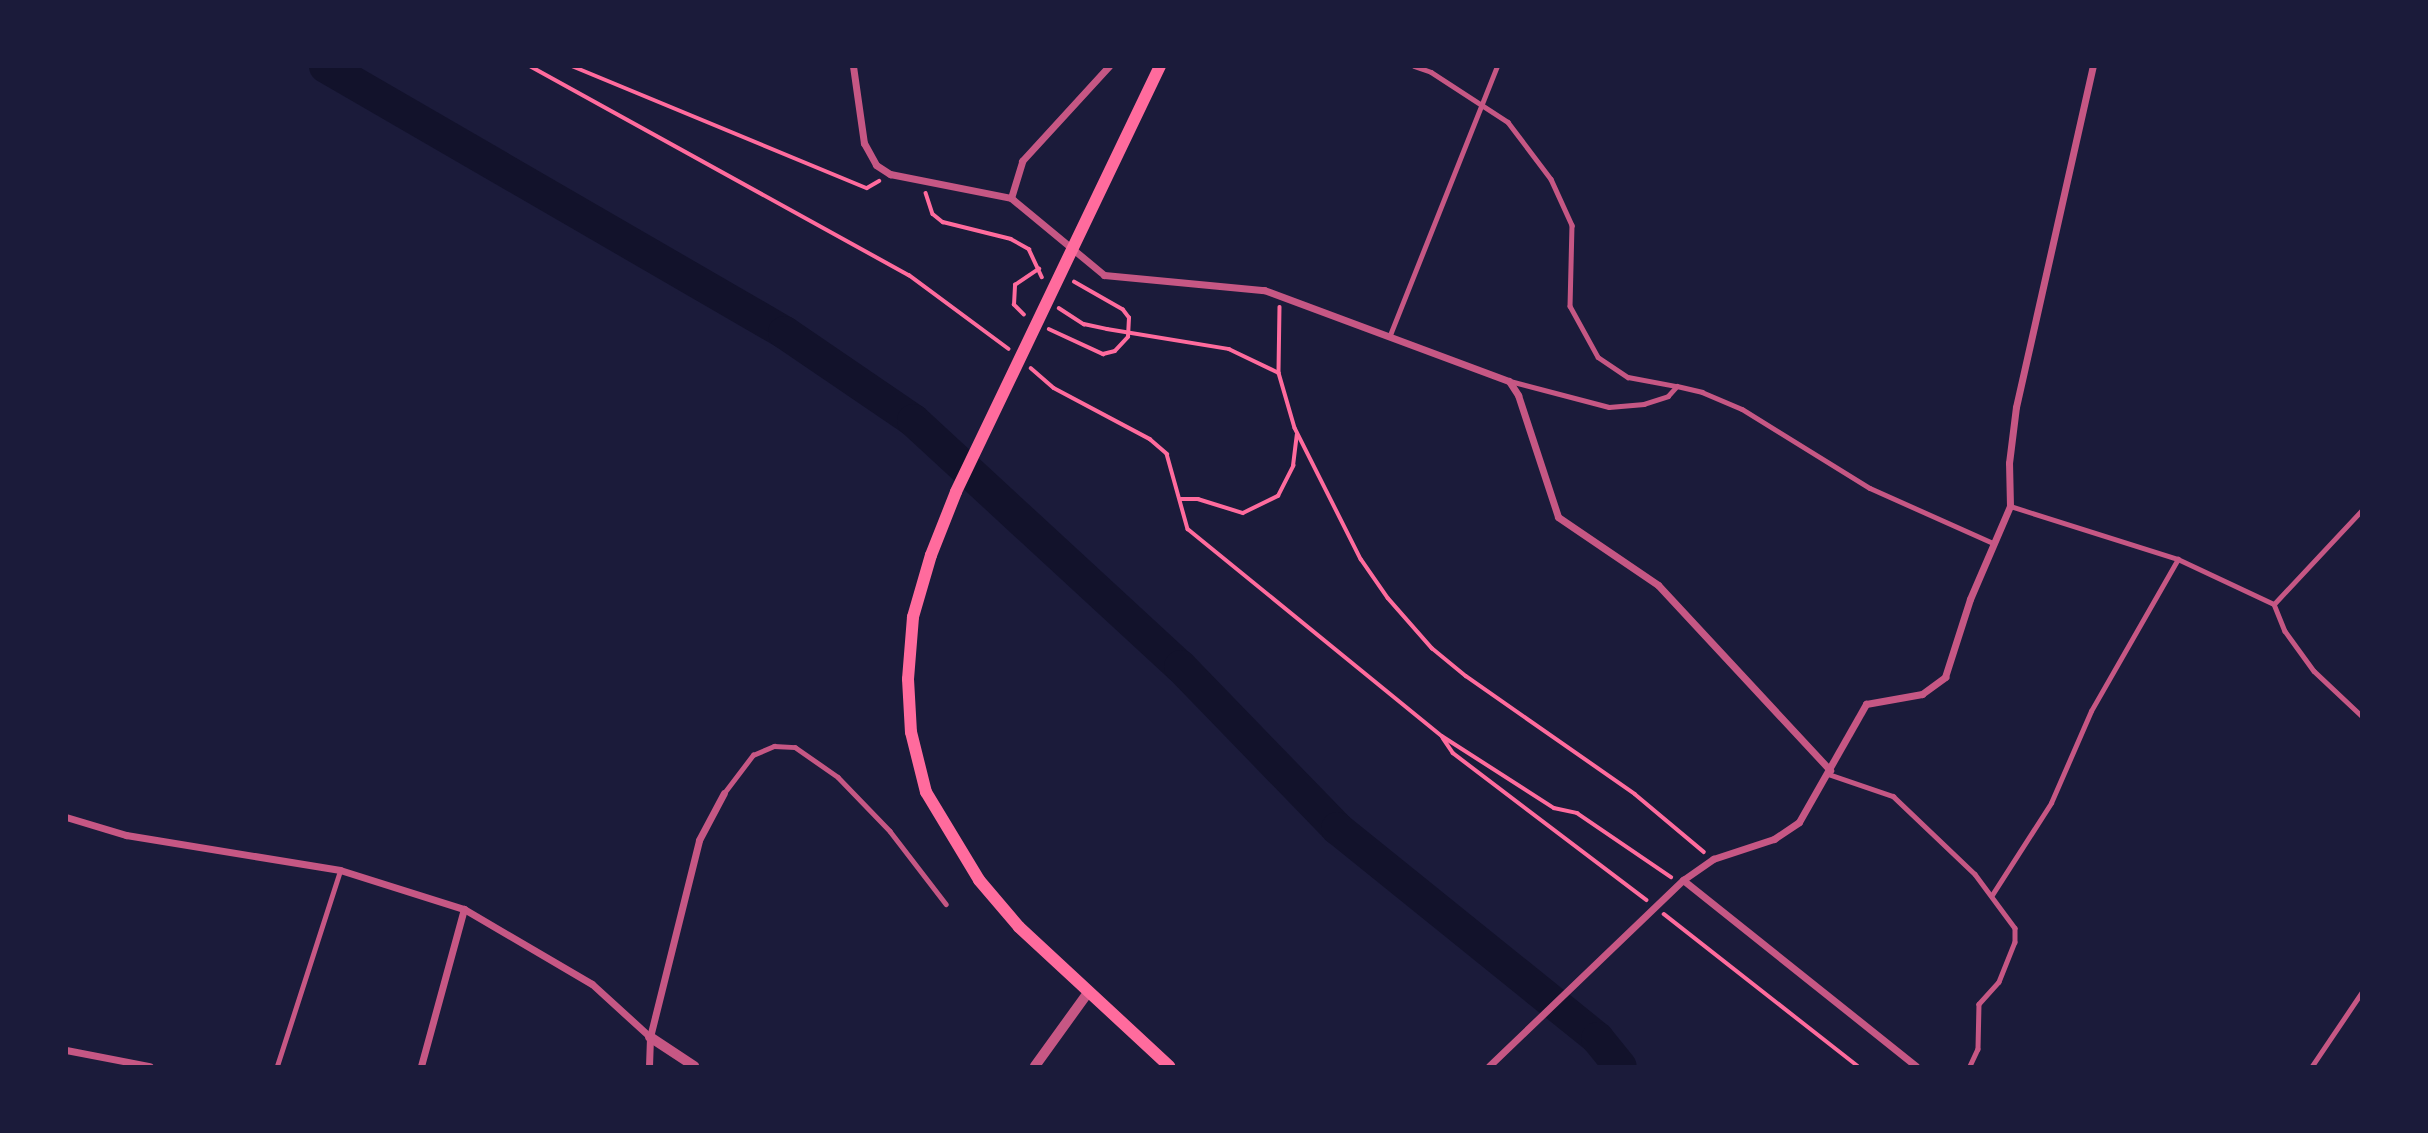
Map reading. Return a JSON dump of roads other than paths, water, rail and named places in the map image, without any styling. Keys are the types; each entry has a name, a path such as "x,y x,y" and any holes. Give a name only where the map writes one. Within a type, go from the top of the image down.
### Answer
{"main road":[{"path":"1160,66 1091,218 956,492 931,555 914,617 908,680 911,732 926,792 979,880 1019,928 1087,994 1169,1066"}],"street":[{"path":"853,66 864,143 876,165 890,174 926,184 1011,198 1104,275 1231,285 1280,295 1509,380 1518,395 1558,517 1658,584 1829,772"},
{"path":"1011,198 1022,161 1109,66"},
{"path":"1489,1066 1683,880 1713,859 1788,831 1808,810 1866,704 1922,694 1945,677 1993,543 2010,506 2009,463 2016,407 2093,66"},
{"path":"649,1066 650,1037 699,840 724,793"},
{"path":"66,817 126,835 340,870 464,909 592,984 650,1037 694,1066"},
{"path":"1683,880 1916,1066"},
{"path":"421,1066 464,909"},
{"path":"1035,1066 1087,994"},
{"path":"66,1050 149,1066"}],"lane":[{"path":"1296,66 1317,66"},
{"path":"1414,66 1431,72 1484,104 1507,122 1563,199 1572,225 1570,306 1598,358 1628,377 1676,386 1742,410 1870,488 1993,543"},
{"path":"1390,335 1497,66"},
{"path":"1509,380 1609,407 1644,404 1668,396 1676,386"},
{"path":"2010,506 2178,559 2274,604 2285,631 2314,671 2361,716"},
{"path":"2274,604 2361,510"},
{"path":"1992,895 2051,803 2091,711 2178,559"},
{"path":"724,793 753,755 774,746 795,747 838,777 890,831 946,904"},
{"path":"1829,772 1893,796 1992,895 2015,928 2015,942 1999,982 1979,1004 1978,1049 1970,1066"},
{"path":"277,1066 340,870"},
{"path":"2312,1066 2361,992"}],"waterway":[{"path":"325,66 784,332 913,420 1180,666 1337,828 1597,1038 1620,1066"}]}
